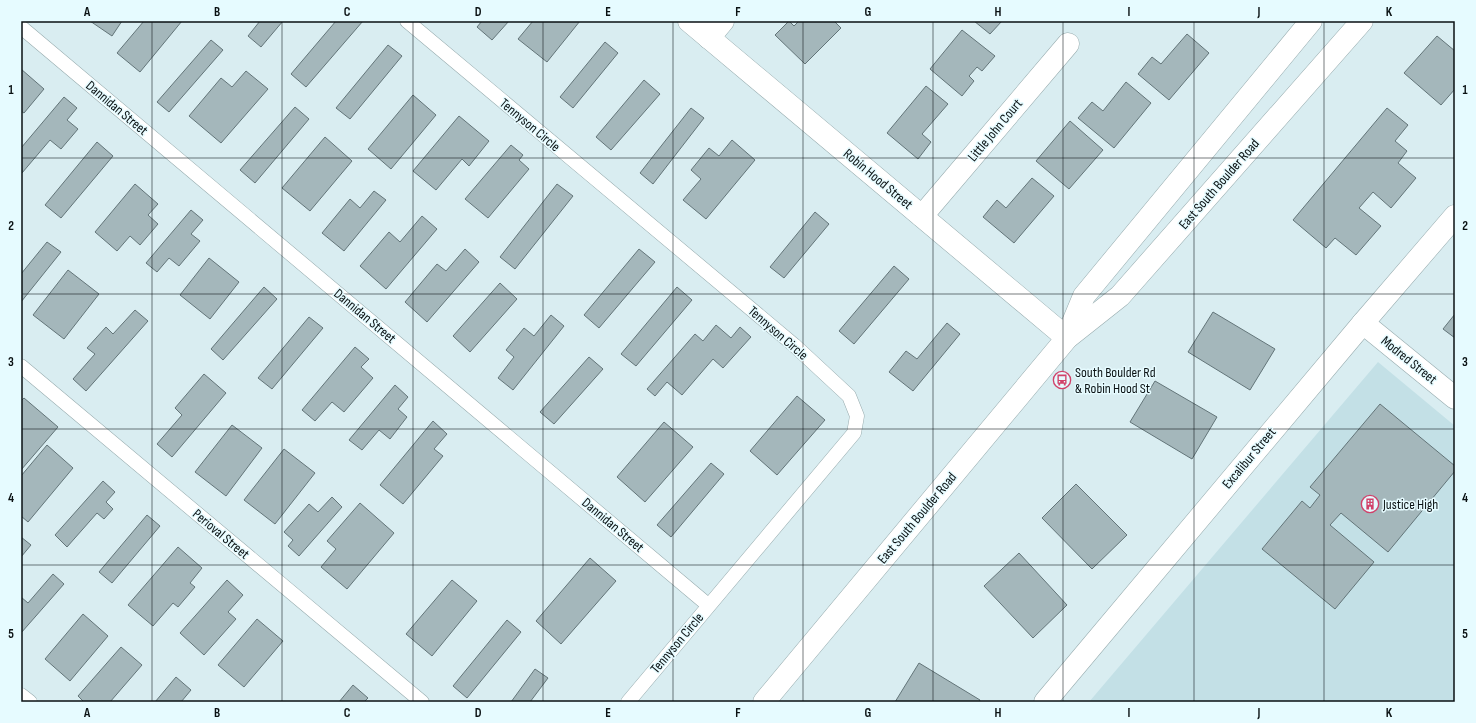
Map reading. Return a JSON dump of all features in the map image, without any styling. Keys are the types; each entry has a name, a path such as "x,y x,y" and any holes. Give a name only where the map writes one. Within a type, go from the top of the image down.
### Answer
{"street":[{"name":"Robin Hood Street","path":"689,21 1067,338"},
{"path":"709,38 723,21"},
{"name":"East South Boulder Road","path":"1067,338 1084,296 1311,21"},
{"name":"East South Boulder Road","path":"766,701 1067,338 1120,296 1362,21"},
{"name":"Little John Court","path":"922,216 1068,44"},
{"name":"Excalibur Street","path":"1044,702 1455,216"},
{"name":"Modred Street","path":"1363,323 1455,398"}],"lane":[{"name":"Tennyson Circle","path":"407,21 794,345 849,396 857,416 854,433 628,702"},
{"name":"Dannidan Street","path":"21,27 708,605"},
{"name":"Perioval Street","path":"21,366 422,702"},
{"path":"21,695 30,702"}],"shaded area":[{"path":"1378,362 1455,426 1455,702 1089,702"}],"building":[{"path":"90,21 122,21 112,36"},
{"path":"144,21 182,21 140,72 117,53"},
{"path":"260,21 283,21 261,47 248,36"},
{"path":"336,21 363,21 306,87 291,74"},
{"path":"482,21 509,21 492,40 477,27"},
{"path":"533,21 580,21 547,62 518,39"},
{"path":"789,21 794,26 799,21 834,21 841,28 805,64 775,35"},
{"path":"974,21 1002,21 990,34"},
{"path":"962,30 995,56 982,71 977,67 969,76 974,81 962,96 930,69"},
{"path":"1187,34 1209,53 1169,100 1138,74 1152,57 1161,64"},
{"path":"1437,36 1455,51 1455,89 1441,105 1404,73"},
{"path":"211,40 223,50 169,112 157,102"},
{"path":"605,42 618,53 573,108 560,97"},
{"path":"388,45 402,56 350,119 336,108"},
{"path":"21,69 44,89 24,113 21,111"},
{"path":"246,71 268,89 221,143 189,116 221,78 232,87"},
{"path":"644,80 660,94 611,150 596,137"},
{"path":"1126,82 1151,103 1114,148 1078,118 1092,102 1103,111"},
{"path":"926,86 948,104 922,134 931,142 918,159 887,133"},
{"path":"413,95 436,115 391,169 368,149"},
{"path":"64,97 77,108 67,120 78,129 61,149 50,140 22,173 21,148"},
{"path":"295,107 309,119 255,183 240,170"},
{"path":"691,108 704,118 653,184 640,173"},
{"path":"1387,108 1408,125 1395,141 1407,151 1398,163 1416,178 1391,208 1373,192 1359,208 1381,226 1356,255 1335,238 1326,248 1293,220"},
{"path":"459,116 489,141 469,166 462,159 436,190 413,171"},
{"path":"1070,121 1103,150 1069,189 1036,161"},
{"path":"325,137 352,161 310,211 282,188"},
{"path":"732,140 755,160 706,219 683,200 701,179 691,170 709,148 719,156"},
{"path":"97,142 113,156 61,218 45,205"},
{"path":"511,145 523,155 519,160 529,169 488,218 465,199"},
{"path":"1032,178 1054,196 1014,243 983,217 997,200 1006,208"},
{"path":"135,184 158,204 148,215 158,224 140,245 130,236 117,251 95,232"},
{"path":"557,184 573,196 515,269 500,257"},
{"path":"374,191 386,200 344,251 322,233 350,199 360,208"},
{"path":"191,210 203,220 191,234 200,241 179,266 169,258 157,272 146,263"},
{"path":"815,212 829,224 784,278 770,267"},
{"path":"422,216 437,229 386,289 360,266 389,232 400,242"},
{"path":"47,242 61,252 21,302 21,274"},
{"path":"465,249 479,262 427,322 405,302 437,264 446,271"},
{"path":"639,249 655,262 599,328 584,315"},
{"path":"209,258 239,282 210,319 180,295"},
{"path":"894,266 909,279 854,344 839,331"},
{"path":"68,270 99,294 64,339 33,315"},
{"path":"500,283 517,299 470,352 453,336"},
{"path":"264,287 277,299 223,360 211,349"},
{"path":"677,287 692,300 636,366 621,354"},
{"path":"135,310 148,321 86,391 73,379 95,354 87,348 106,327 113,334"},
{"path":"1213,312 1275,349 1250,390 1188,352"},
{"path":"1455,314 1455,338 1443,329"},
{"path":"551,315 564,326 513,390 498,378 514,357 506,350 524,328 534,336"},
{"path":"309,317 323,328 272,389 258,378"},
{"path":"947,323 960,334 913,391 889,372 906,351 917,359"},
{"path":"716,325 731,338 740,327 751,337 723,368 713,359 682,395 667,382 655,396 647,389 695,334 703,341"},
{"path":"355,347 369,359 361,367 373,378 344,412 332,402 315,421 302,410"},
{"path":"589,357 603,369 554,424 540,412"},
{"path":"204,374 226,393 172,457 157,444 182,415 175,408"},
{"path":"1155,381 1217,417 1192,459 1130,422"},
{"path":"395,385 408,397 398,409 407,417 390,439 379,430 362,450 349,440"},
{"path":"797,396 825,420 777,475 750,451"},
{"path":"24,398 58,427 21,470 21,401"},
{"name":"Justice High","path":"1380,404 1455,466 1455,471 1388,552 1341,513 1330,525 1374,562 1335,609 1262,549 1302,501 1310,508 1320,495 1310,487"},
{"path":"433,421 447,434 434,449 443,456 403,504 380,485"},
{"path":"664,422 693,447 645,502 617,477"},
{"path":"232,425 262,448 226,496 195,472"},
{"path":"47,445 73,468 28,522 21,516 21,476"},
{"path":"284,449 315,473 275,524 244,500"},
{"path":"711,463 724,474 671,537 657,525"},
{"path":"103,481 115,492 106,502 113,509 104,519 97,513 67,547 55,535"},
{"path":"1076,484 1127,535 1092,569 1042,518"},
{"path":"332,497 342,507 299,556 288,546 293,540 284,532 309,504 318,512"},
{"path":"360,503 394,533 347,589 321,567 336,549 327,541"},
{"path":"147,515 160,526 112,583 99,572"},
{"path":"21,537 31,545 21,557"},
{"path":"178,547 202,568 190,583 195,587 178,607 173,603 153,626 128,605"},
{"path":"1019,553 1067,605 1033,638 984,586"},
{"path":"590,558 616,581 561,644 536,621"},
{"path":"53,574 64,584 21,633 21,597 28,603"},
{"path":"227,580 243,595 228,612 236,619 204,655 180,633"},
{"path":"452,580 477,601 432,656 406,634"},
{"path":"83,614 108,636 70,681 45,659"},
{"path":"257,619 283,641 244,687 218,665"},
{"path":"507,620 521,632 467,698 453,686"},
{"path":"121,647 142,665 110,702 84,702 78,696"},
{"path":"919,663 980,700 979,702 895,702"},
{"path":"535,669 548,678 530,702 511,702"},
{"path":"176,677 191,690 181,702 155,702"},
{"path":"353,685 368,698 364,702 339,702"}],"place":[{"name":"South Boulder Rd & Robin Hood St","path":"1062,380"},
{"name":"Justice High","path":"1370,504"}]}
